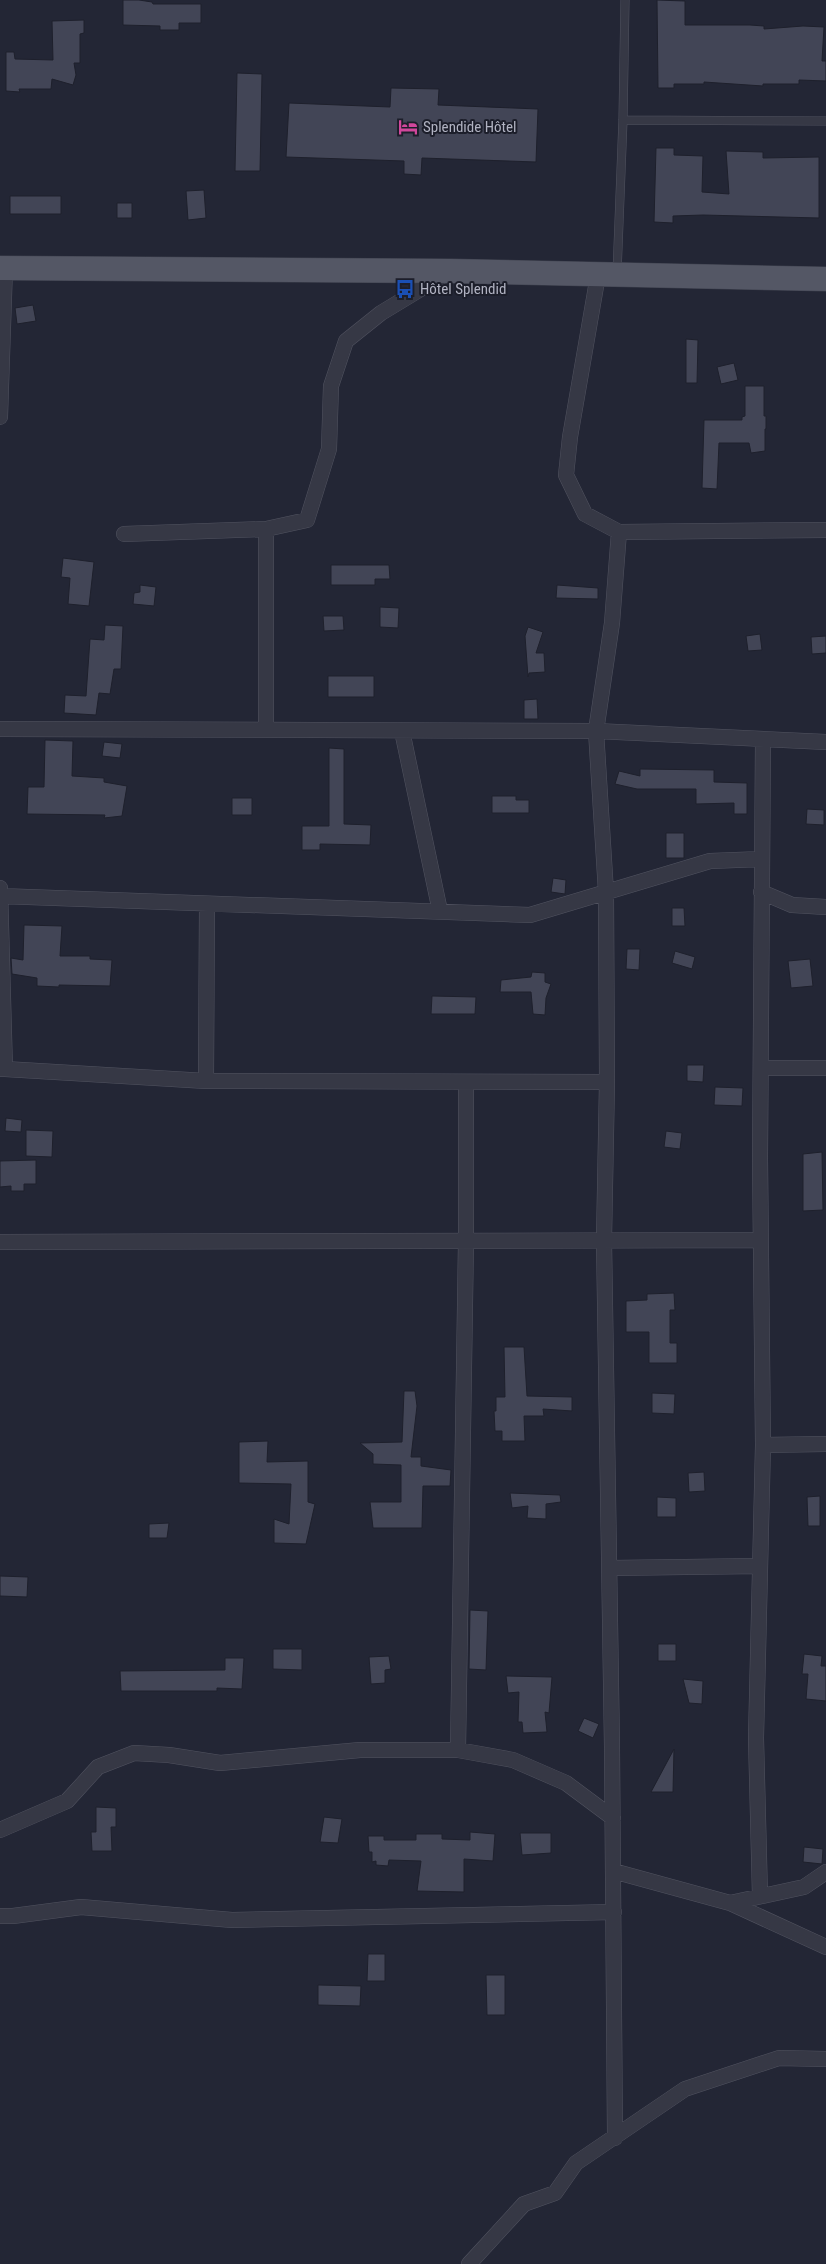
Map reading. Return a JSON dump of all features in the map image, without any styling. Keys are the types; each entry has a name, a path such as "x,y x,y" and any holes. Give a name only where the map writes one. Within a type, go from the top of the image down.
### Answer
{"main road":[{"path":"3,268 450,271 826,279"}],"street":[{"path":"0,416 3,268"},
{"path":"124,534 266,530 307,520 329,449 331,386 346,340 380,313 450,271"},
{"path":"607,275 570,437 566,475 585,514 618,532 826,530"},
{"path":"266,530 266,728"},
{"path":"615,2138 610,1568 604,1240 607,1082 606,892 596,730 612,622 618,532"},
{"path":"0,729 596,730 826,742"},
{"path":"402,731 440,912"},
{"path":"760,1896 756,1738 763,1445 760,1068 763,740"},
{"path":"0,896 530,914 710,861 762,859"},
{"path":"0,888 2,1069 206,1081 607,1082"},
{"path":"761,892 792,905 826,907"},
{"path":"206,1081 207,904"},
{"path":"760,1068 826,1068"},
{"path":"458,1750 466,1241 466,1082"},
{"path":"0,1242 761,1240"},
{"path":"763,1445 826,1444"},
{"path":"610,1568 760,1566"},
{"path":"0,1830 67,1801 98,1767 134,1753 169,1755 220,1763 360,1750 458,1750 513,1760 566,1783 613,1818"},
{"path":"613,1871 730,1903 826,1947"},
{"path":"730,1903 804,1887 826,1872"},
{"path":"0,1916 81,1907 232,1920 614,1912"},
{"path":"469,2264 524,2204 555,2193 576,2163 685,2089 779,2058 826,2060"}],"lane":[{"path":"607,275 623,120 625,0"},
{"path":"623,120 826,121"}],"building":[{"path":"123,0 139,0 152,2 153,4 201,4 201,23 179,23 179,30 160,30 160,26 123,25"},
{"path":"657,0 685,1 685,25 750,25 764,26 764,29 803,26 824,27 822,61 826,61 826,81 799,80 799,84 763,84 763,86 704,82 704,84 674,84 674,88 658,88"},
{"path":"84,20 84,33 80,34 80,63 74,63 76,75 73,85 52,79 51,89 19,89 20,92 6,91 6,52 14,52 15,59 53,60 52,21"},
{"path":"237,73 262,74 260,171 235,171"},
{"path":"391,88 439,89 438,105 538,109 536,162 422,158 421,175 404,174 404,161 286,157 289,103 390,107"},
{"path":"656,148 674,148 674,155 703,156 702,192 729,194 726,151 763,152 763,158 819,157 819,218 703,215 673,216 673,223 654,222"},
{"path":"204,190 206,218 188,220 186,191"},
{"path":"10,196 61,196 61,214 10,214"},
{"path":"117,203 132,203 132,218 117,218"},
{"path":"33,305 36,321 17,324 15,308"},
{"path":"686,339 698,340 697,383 686,383"},
{"path":"734,363 738,380 721,384 717,367"},
{"path":"745,386 764,386 764,416 766,416 765,451 751,453 749,443 719,443 717,489 702,488 704,420 742,420 742,417 745,416"},
{"path":"63,558 94,562 89,606 68,604 70,578 61,577"},
{"path":"331,565 389,565 390,579 375,579 375,585 331,585"},
{"path":"140,585 156,587 154,606 133,604 134,593 140,592"},
{"path":"557,585 598,588 598,599 556,598"},
{"path":"380,607 399,608 398,628 380,627"},
{"path":"323,616 343,616 344,630 324,631"},
{"path":"105,625 123,626 121,669 114,669 110,694 99,693 96,715 64,713 65,695 86,696 90,639 104,640"},
{"path":"528,627 543,632 536,653 544,653 545,672 529,673 528,677 525,636"},
{"path":"760,634 762,650 748,651 746,636"},
{"path":"826,636 826,653 812,654 811,637"},
{"path":"328,676 374,676 374,697 328,697"},
{"path":"537,699 538,719 524,719 524,700"},
{"path":"45,740 73,741 72,776 104,778 104,782 127,786 122,816 104,818 105,815 27,814 28,787 44,787"},
{"path":"104,742 122,744 120,758 102,756"},
{"path":"329,748 344,749 344,824 371,825 370,845 320,844 320,850 302,850 302,826 329,826"},
{"path":"640,769 714,770 714,782 747,783 747,814 734,814 734,803 696,804 696,789 637,789 615,784 619,771 640,776"},
{"path":"492,796 516,796 516,800 529,800 529,813 492,813"},
{"path":"232,798 252,798 252,815 232,815"},
{"path":"807,809 824,810 824,825 806,824"},
{"path":"666,833 684,833 684,858 666,858"},
{"path":"553,878 566,880 565,894 551,892"},
{"path":"672,908 684,908 685,926 672,926"},
{"path":"24,925 62,926 60,956 90,956 90,959 112,960 110,986 37,986 37,978 12,974 11,958 23,960"},
{"path":"627,949 640,949 639,970 626,969"},
{"path":"675,951 695,957 692,969 672,963"},
{"path":"810,959 813,986 791,988 788,961"},
{"path":"532,972 545,973 545,982 551,984 546,998 545,1015 533,1014 531,992 500,992 501,980 531,977"},
{"path":"432,996 476,997 475,1014 431,1014"},
{"path":"687,1065 704,1065 703,1082 687,1081"},
{"path":"715,1087 743,1088 742,1106 714,1105"},
{"path":"6,1118 22,1120 21,1132 5,1131"},
{"path":"26,1130 53,1131 52,1157 26,1156"},
{"path":"666,1131 682,1133 680,1149 664,1147"},
{"path":"822,1152 823,1210 803,1211 803,1154"},
{"path":"36,1160 36,1184 24,1184 24,1191 11,1191 11,1186 0,1187 0,1161"},
{"path":"674,1293 675,1310 670,1310 670,1343 677,1343 677,1363 649,1363 649,1332 626,1332 626,1301 647,1300 647,1294"},
{"path":"504,1347 524,1347 527,1396 572,1397 572,1411 543,1409 544,1416 524,1416 525,1441 502,1441 502,1431 495,1431 494,1411 496,1411 496,1397 505,1397"},
{"path":"404,1391 415,1391 417,1406 411,1457 421,1457 421,1466 451,1470 450,1486 423,1486 422,1528 373,1528 370,1502 401,1502 401,1465 373,1464 373,1454 360,1443 402,1442"},
{"path":"652,1393 675,1394 674,1414 652,1413"},
{"path":"268,1441 267,1462 308,1461 308,1502 315,1504 306,1544 274,1543 274,1519 289,1524 291,1484 239,1483 239,1442"},
{"path":"704,1472 705,1491 689,1492 688,1473"},
{"path":"510,1493 560,1495 561,1502 546,1504 546,1519 527,1518 528,1506 512,1508"},
{"path":"820,1496 820,1526 808,1526 807,1497"},
{"path":"657,1497 676,1498 676,1517 657,1517"},
{"path":"169,1523 167,1538 149,1538 149,1524"},
{"path":"0,1576 28,1577 27,1597 0,1596"},
{"path":"470,1610 488,1611 486,1670 469,1669"},
{"path":"658,1644 676,1644 676,1661 658,1661"},
{"path":"273,1649 302,1649 302,1670 273,1669"},
{"path":"804,1654 822,1656 821,1666 826,1666 826,1701 806,1699 808,1674 802,1674"},
{"path":"389,1656 391,1669 385,1670 385,1683 371,1684 369,1657"},
{"path":"225,1658 244,1658 242,1689 217,1688 217,1691 121,1691 120,1671 225,1670"},
{"path":"506,1676 552,1677 549,1713 545,1712 547,1732 523,1733 522,1722 518,1722 519,1692 508,1693"},
{"path":"683,1679 703,1681 702,1704 689,1703"},
{"path":"584,1718 599,1724 593,1738 578,1731"},
{"path":"674,1749 673,1792 651,1792"},
{"path":"96,1807 116,1808 116,1827 111,1827 112,1851 92,1851 91,1832 96,1832"},
{"path":"324,1817 342,1819 338,1843 320,1842"},
{"path":"470,1832 495,1834 493,1861 464,1859 464,1892 417,1891 421,1861 389,1860 388,1866 376,1865 376,1861 372,1862 372,1852 369,1852 368,1836 384,1836 384,1840 416,1840 416,1834 442,1834 442,1839 470,1840"},
{"path":"520,1833 551,1833 551,1853 522,1855"},
{"path":"804,1847 823,1849 822,1864 803,1862"},
{"path":"368,1954 385,1954 385,1981 367,1981"},
{"path":"486,1975 505,1975 505,2015 487,2015"},
{"path":"318,1985 361,1986 360,2006 318,2005"}],"place":[{"name":"Splendide Hôtel","path":"408,127"},
{"name":"Hôtel Splendid","path":"405,289"}]}
